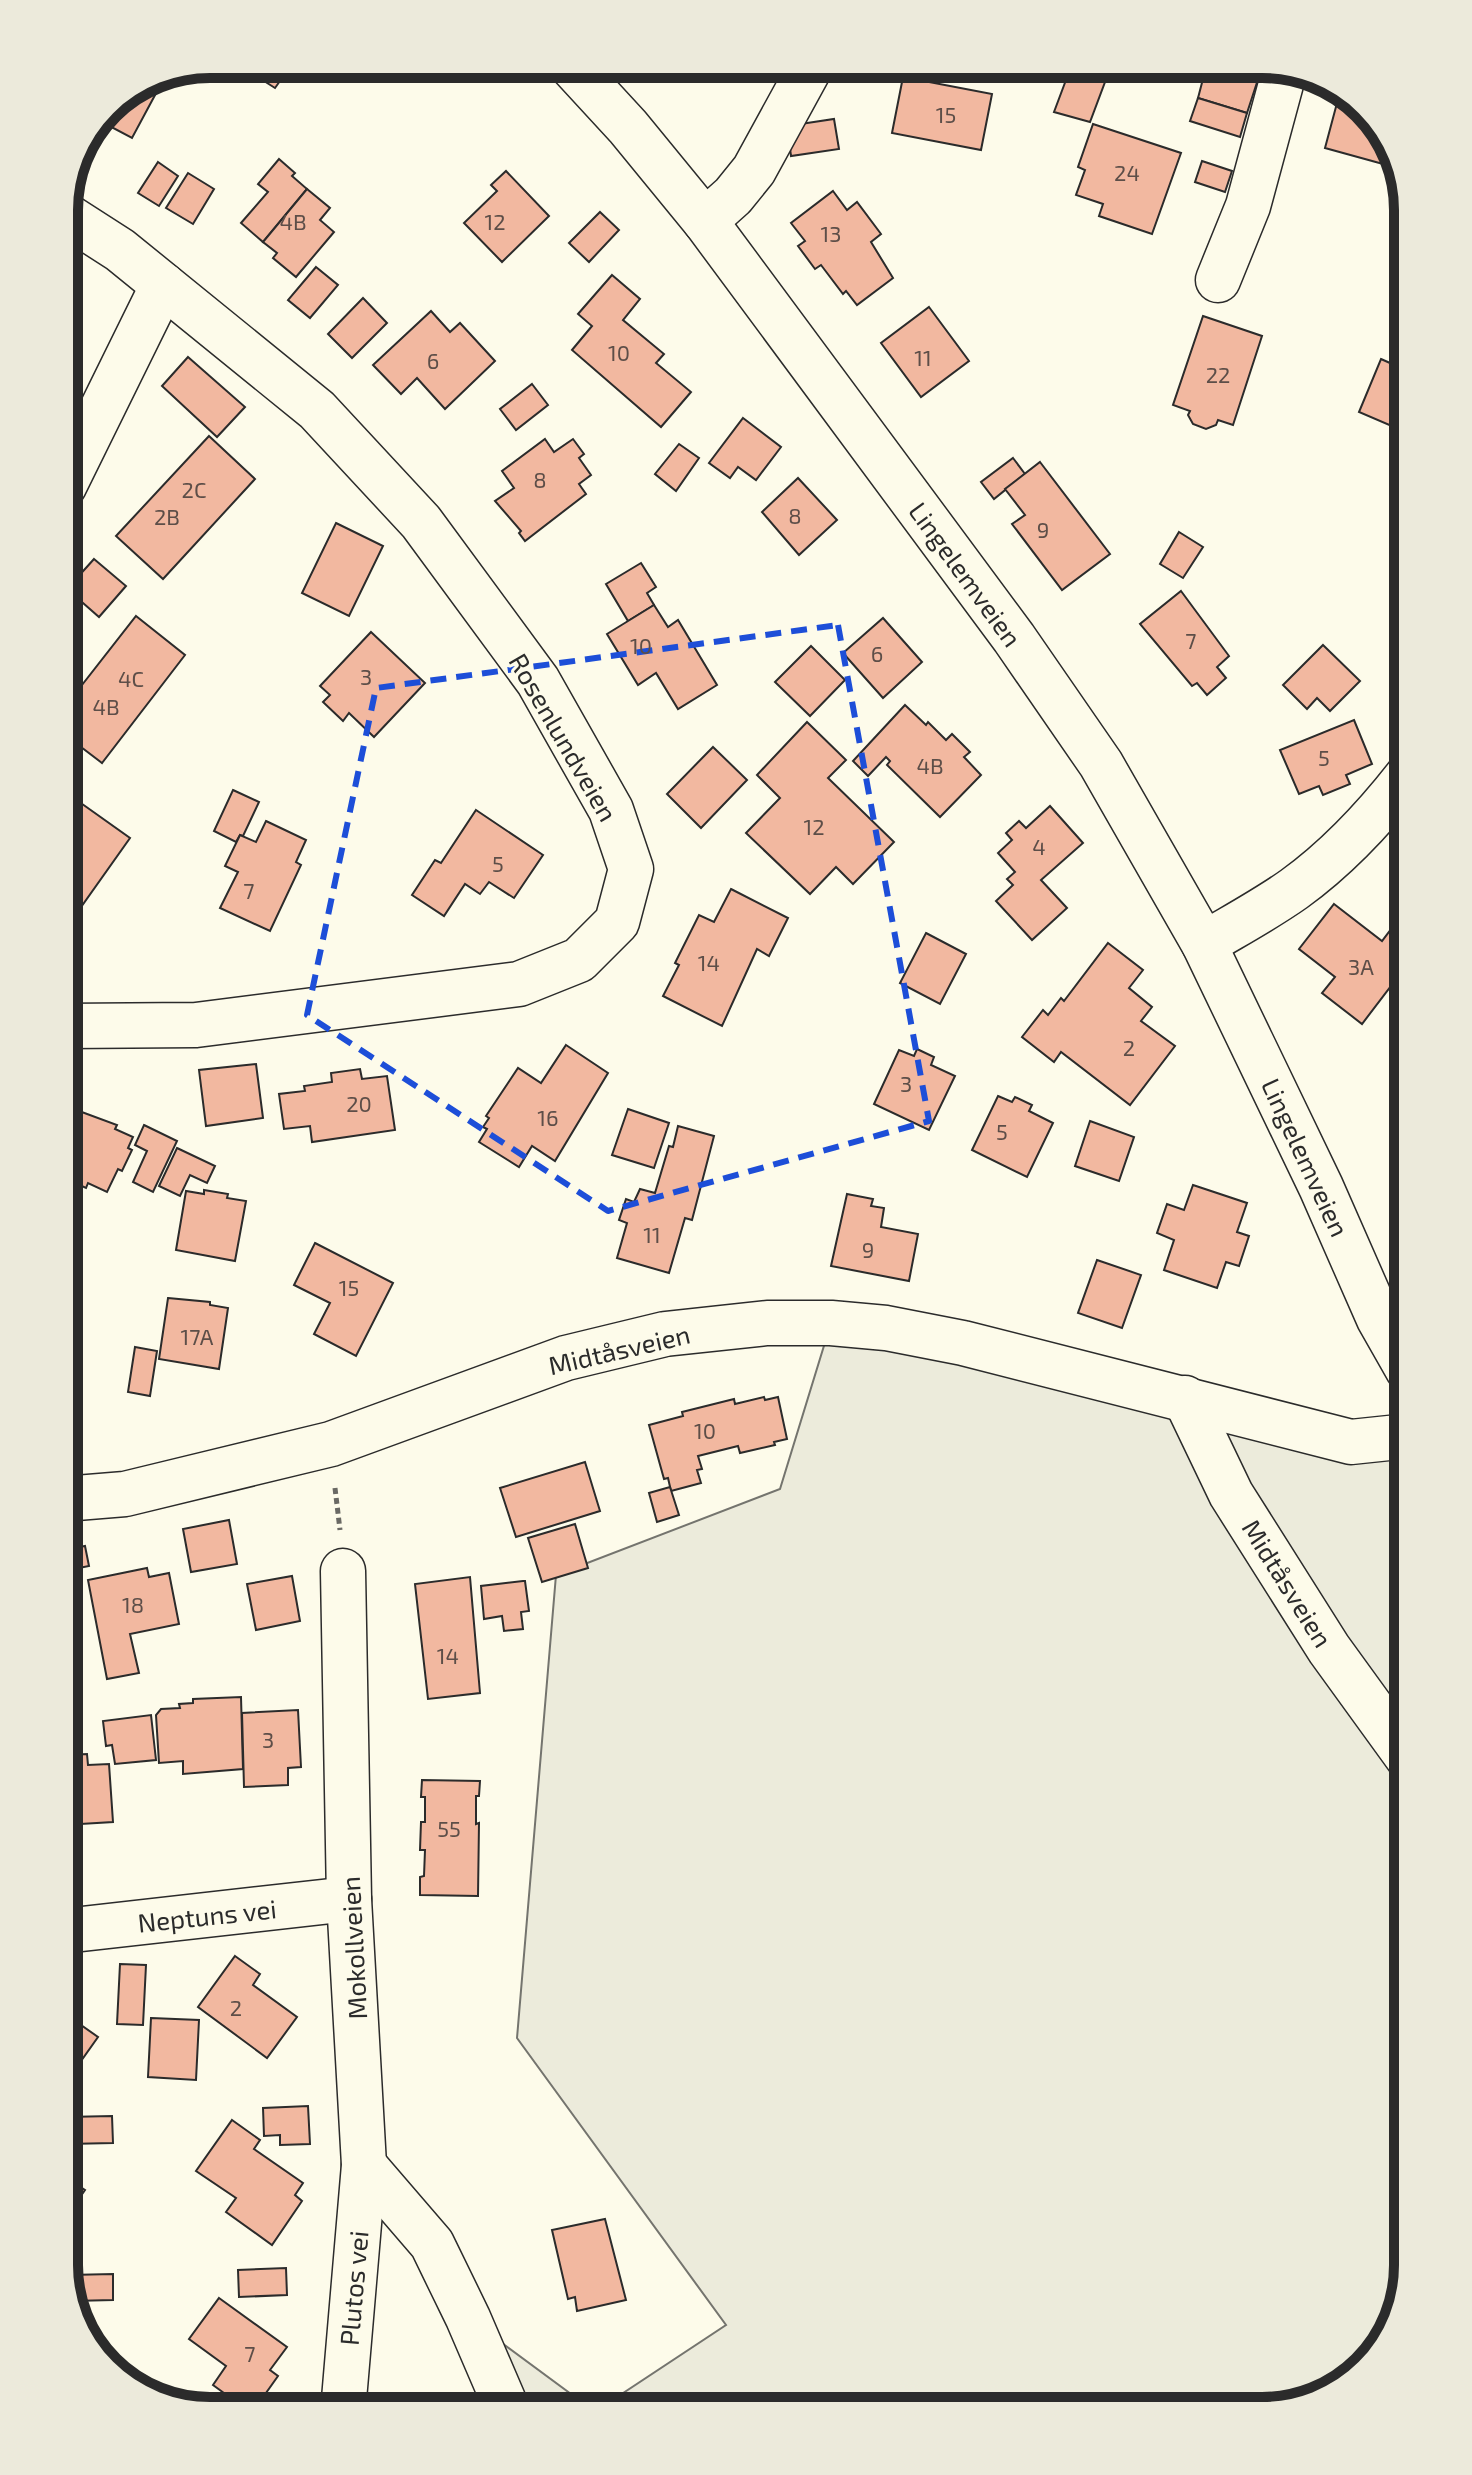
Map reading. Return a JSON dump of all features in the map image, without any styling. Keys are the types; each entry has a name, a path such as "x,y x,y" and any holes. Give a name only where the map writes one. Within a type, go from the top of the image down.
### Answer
{"street":[{"name":"Lingelemveien","path":"583,78 628,127 705,221 1023,651 1101,764 1204,944 1394,1345"},
{"path":"705,221 733,196 754,170 804,78"},
{"path":"1218,280 1248,206 1282,80"},
{"name":"Rosenlundveien","path":"78,223 120,250 317,410 421,522 538,681 611,810 631,869 617,922 579,960 519,984 196,1025 78,1026"},
{"path":"78,458 163,285"},
{"path":"1204,944 1294,889 1340,850 1394,792"},
{"name":"Midtåsveien","path":"78,1498 125,1494 331,1444 566,1358 665,1334 767,1323 831,1323 886,1328 963,1343 1351,1442 1394,1437"},
{"name":"Midtåsveien","path":"1185,1398 1231,1494 1329,1649 1394,1739"},
{"name":"Mokollveien","path":"343,1571 349,1899 364,2165"},
{"name":"Neptuns vei","path":"78,1929 349,1899"},
{"path":"364,2165 432,2244 502,2397"},
{"name":"Plutos vei","path":"344,2397 364,2165"}],"path":[{"path":"331,1444 343,1571"}],"highlighted area":[{"path":"838,625 929,1121 608,1211 307,1015 376,688"}],"shaded area":[{"path":"831,1323 1351,1442 1394,1428 1393,2283 1384,2316 1376,2331 1361,2352 1336,2375 1305,2390 1262,2397 617,2397 726,2325 517,2038 556,1575 780,1489"},
{"path":"468,2318 575,2397 496,2397"}],"building":[{"path":"259,78 282,78 275,88"},
{"path":"903,78 992,94 981,150 892,133"},
{"path":"1067,78 1106,78 1090,122 1054,112"},
{"path":"1203,78 1258,78 1247,113 1198,98"},
{"path":"158,89 132,138 108,126 123,111"},
{"path":"1198,98 1247,113 1240,137 1190,121"},
{"path":"1337,101 1372,136 1384,160 1383,164 1325,148"},
{"path":"834,119 839,149 791,156 787,126"},
{"path":"1093,124 1181,153 1152,234 1099,216 1103,204 1076,195 1085,170 1078,167"},
{"path":"279,159 307,189 263,242 241,223 268,192 258,184"},
{"path":"1202,161 1232,171 1225,192 1195,182"},
{"path":"158,162 178,176 159,206 138,193"},
{"path":"506,171 549,216 502,262 464,223 497,191 491,185"},
{"path":"188,173 214,189 193,224 166,208"},
{"path":"307,189 330,208 320,220 334,232 296,277 273,258 277,253 263,242"},
{"path":"833,191 847,210 857,202 881,234 871,242 893,278 857,305 846,291 843,294 821,265 815,269 798,246 805,241 791,223"},
{"path":"600,212 619,230 589,262 569,243"},
{"path":"316,267 338,285 310,318 288,300"},
{"path":"612,275 640,299 623,320 664,354 656,363 691,392 661,427 572,350 592,326 578,314"},
{"path":"363,298 387,323 352,358 328,334"},
{"path":"929,307 969,361 921,397 881,343"},
{"path":"431,311 450,332 460,323 495,361 445,409 417,378 401,394 373,365"},
{"path":"1203,316 1262,336 1233,425 1218,420 1216,425 1206,429 1193,424 1188,415 1190,411 1173,405"},
{"path":"188,357 245,407 217,437 162,386"},
{"path":"1381,359 1394,365 1394,427 1359,412"},
{"path":"532,384 548,405 516,430 500,409"},
{"path":"743,418 781,447 756,480 738,467 730,478 709,463"},
{"path":"209,436 255,479 163,579 116,536"},
{"path":"545,439 554,452 573,439 584,454 579,458 591,475 579,484 586,494 525,541 519,533 521,531 495,501 514,488 502,471"},
{"path":"679,444 699,458 676,491 655,474"},
{"path":"1013,458 1025,474 994,499 981,482"},
{"path":"1040,462 1110,554 1062,590 1012,524 1025,515 1005,489"},
{"path":"798,478 837,520 799,555 762,512"},
{"path":"336,523 383,546 349,616 302,593"},
{"path":"1179,532 1203,547 1183,578 1160,564"},
{"path":"94,559 126,586 99,617 78,599 78,577"},
{"path":"641,563 656,587 647,593 654,605 628,621 606,584"},
{"path":"1181,591 1229,656 1217,667 1226,678 1207,695 1197,683 1192,686 1140,624"},
{"path":"654,605 668,627 678,620 717,685 678,709 656,673 638,685 607,634"},
{"path":"136,616 185,655 102,763 78,745 78,690"},
{"path":"883,618 922,662 883,698 843,653"},
{"path":"371,632 425,683 374,737 349,713 343,721 323,702 330,695 320,686"},
{"path":"1323,645 1360,681 1330,711 1317,698 1307,709 1283,685"},
{"path":"811,646 845,680 810,716 775,682"},
{"path":"905,705 946,740 952,734 970,752 964,757 981,775 940,817 887,765 890,761 886,757 868,776 853,761"},
{"path":"1354,720 1372,764 1346,775 1350,784 1323,795 1319,786 1299,794 1280,750"},
{"path":"807,722 846,760 828,778 894,842 853,884 836,867 810,894 746,833 780,798 757,775"},
{"path":"713,747 747,780 701,828 667,794"},
{"path":"233,790 259,802 243,836 240,835 236,842 214,831"},
{"path":"78,801 130,838 78,911"},
{"path":"1050,806 1083,843 1041,880 1067,908 1032,940 996,901 1013,885 1007,879 1015,872 998,853 1012,840 1006,833 1019,821 1026,828"},
{"path":"476,810 543,855 514,898 489,882 480,894 465,884 444,916 412,895 435,860 441,863"},
{"path":"266,821 306,840 296,862 301,865 270,931 220,908 238,872 225,866 240,835 256,842"},
{"path":"731,889 788,918 769,956 757,949 722,1026 663,996 679,965 675,963 699,915 714,922"},
{"path":"1334,904 1382,941 1394,925 1394,982 1362,1024 1322,993 1335,977 1299,949"},
{"path":"926,933 966,954 940,1004 900,983"},
{"path":"1108,943 1143,970 1129,988 1152,1007 1141,1021 1175,1046 1130,1105 1061,1052 1054,1062 1022,1037 1043,1010 1048,1015 1061,998 1064,1001"},
{"path":"566,1045 608,1073 555,1161 532,1146 519,1167 479,1142 487,1129 483,1127 489,1118 486,1116 518,1068 541,1083"},
{"path":"917,1049 934,1057 931,1065 955,1076 929,1130 874,1104 899,1050 914,1056"},
{"path":"256,1064 263,1118 206,1126 199,1070"},
{"path":"360,1069 362,1079 387,1076 395,1130 312,1142 310,1126 284,1129 279,1094 305,1091 304,1086 332,1082 331,1073"},
{"path":"998,1096 1012,1102 1015,1097 1032,1105 1029,1111 1053,1123 1027,1177 972,1150"},
{"path":"628,1109 669,1123 654,1168 612,1155"},
{"path":"78,1113 117,1125 115,1129 133,1137 128,1148 132,1150 107,1192 88,1183 86,1188 78,1184"},
{"path":"1090,1121 1134,1137 1119,1181 1075,1166"},
{"path":"144,1125 177,1141 153,1192 133,1182 147,1151 135,1145"},
{"path":"678,1126 714,1136 692,1220 685,1218 669,1273 617,1258 627,1223 619,1220 626,1199 634,1202 640,1189 655,1193"},
{"path":"177,1148 215,1166 207,1183 190,1175 180,1196 159,1186"},
{"path":"1193,1185 1247,1203 1237,1232 1249,1236 1239,1266 1226,1262 1217,1288 1164,1270 1174,1240 1157,1233 1167,1204 1184,1210"},
{"path":"204,1190 246,1201 235,1261 176,1250 186,1191 204,1194"},
{"path":"847,1194 873,1199 871,1206 884,1208 881,1227 918,1234 909,1281 831,1266"},
{"path":"315,1243 393,1283 356,1356 314,1334 330,1303 294,1285"},
{"path":"1097,1260 1141,1275 1122,1328 1078,1313"},
{"path":"168,1298 210,1302 210,1305 228,1308 219,1369 159,1359"},
{"path":"135,1347 157,1351 150,1396 128,1392"},
{"path":"764,1397 765,1400 778,1397 787,1439 740,1453 738,1446 698,1456 702,1469 697,1470 701,1483 671,1491 668,1478 664,1479 649,1425 683,1416 682,1412 734,1399 735,1404"},
{"path":"585,1462 600,1511 516,1537 500,1488"},
{"path":"670,1487 679,1515 657,1522 649,1493"},
{"path":"229,1520 237,1564 191,1572 183,1529"},
{"path":"575,1524 588,1568 542,1582 528,1538"},
{"path":"85,1546 89,1566 78,1568 78,1547"},
{"path":"147,1568 149,1577 169,1573 179,1624 130,1634 139,1673 107,1679 88,1580"},
{"path":"292,1576 300,1621 256,1630 247,1584"},
{"path":"470,1577 480,1693 428,1699 415,1584"},
{"path":"525,1581 529,1611 521,1612 523,1629 504,1631 502,1616 484,1619 481,1586"},
{"path":"241,1697 243,1769 183,1774 183,1761 159,1763 156,1715 161,1709 180,1708 179,1704 193,1703 193,1699"},
{"path":"298,1710 301,1767 288,1768 288,1785 244,1787 242,1713"},
{"path":"151,1715 156,1760 115,1764 112,1745 106,1746 103,1721"},
{"path":"78,1754 87,1754 88,1765 109,1764 113,1822 78,1824"},
{"path":"422,1780 480,1781 479,1796 476,1796 476,1824 479,1823 478,1896 420,1895 425,1850 420,1850 421,1822 425,1822"},
{"path":"235,1956 260,1974 253,1985 297,2017 267,2058 198,2007"},
{"path":"120,1964 146,1965 143,2025 117,2024"},
{"path":"151,2018 199,2020 196,2080 148,2077"},
{"path":"78,2023 98,2037 78,2065"},
{"path":"308,2106 310,2144 280,2145 280,2135 264,2136 263,2108"},
{"path":"112,2116 113,2143 78,2144 78,2117"},
{"path":"232,2120 260,2140 254,2149 303,2183 295,2195 302,2201 272,2245 226,2212 236,2198 196,2171"},
{"path":"78,2185 85,2190 78,2200"},
{"path":"605,2219 626,2300 577,2311 575,2297 568,2299 552,2230"},
{"path":"286,2268 287,2295 239,2297 238,2270"},
{"path":"113,2274 113,2300 83,2301 79,2275"},
{"path":"219,2298 287,2347 270,2370 278,2376 263,2397 229,2397 213,2385 226,2366 189,2339"}]}
